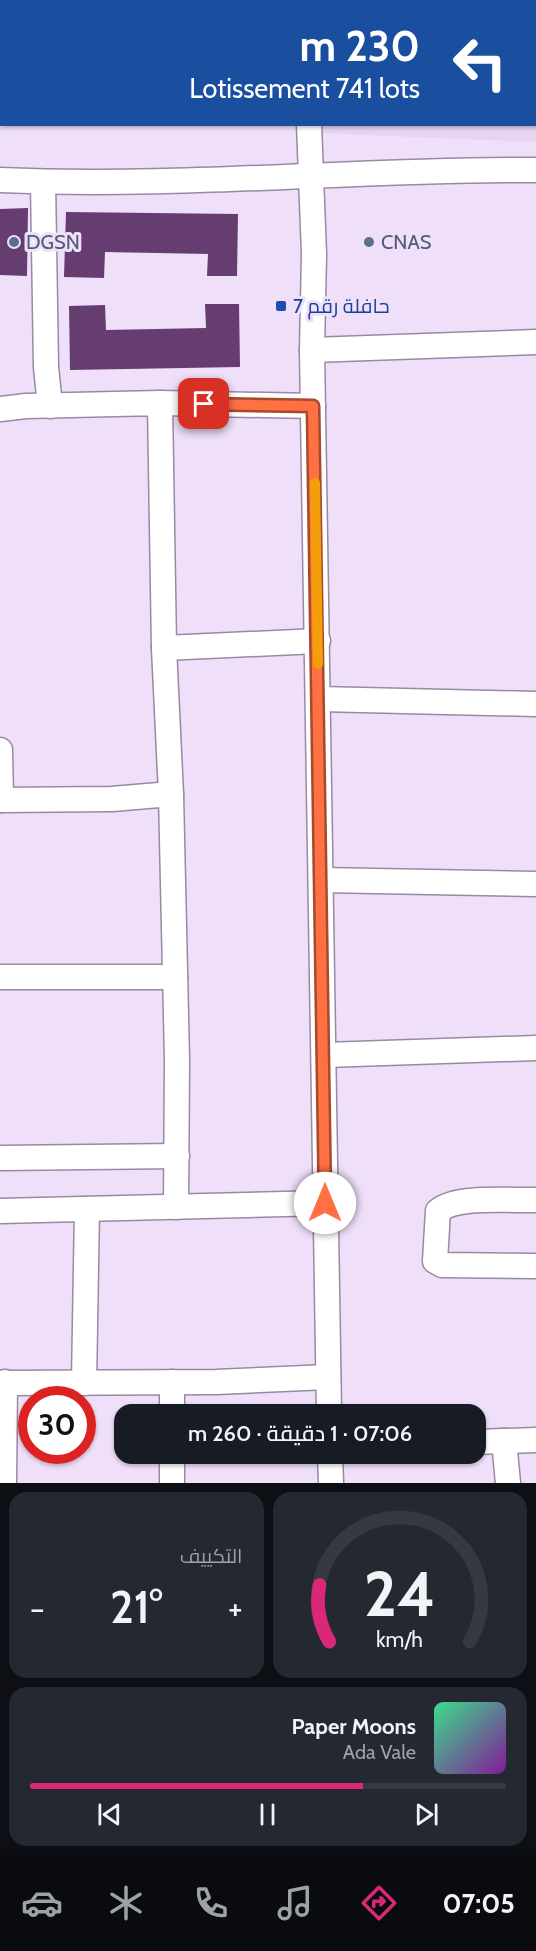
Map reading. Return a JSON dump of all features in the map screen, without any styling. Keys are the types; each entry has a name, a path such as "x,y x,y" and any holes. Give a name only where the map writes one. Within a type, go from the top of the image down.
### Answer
{"street":[{"path":"309,126 312,176 312,350 325,1055 329,1404"},
{"path":"0,180 191,181 536,170"},
{"path":"43,182 46,367 50,406"},
{"path":"312,350 536,342"},
{"path":"0,409 160,403 313,406"},
{"path":"160,403 164,648 176,977 176,1207"},
{"path":"164,648 318,641"},
{"path":"319,699 536,704"},
{"path":"0,750 1,800 112,799 171,794"},
{"path":"321,880 536,884"},
{"path":"0,977 176,977"},
{"path":"325,1055 536,1048"},
{"path":"0,1158 177,1156"},
{"path":"536,1200 459,1202 444,1206 438,1211 435,1250 435,1261 442,1265 536,1266"},
{"path":"0,1212 325,1203"},
{"path":"84,1383 87,1209"},
{"path":"4,1483 3,1383 172,1382 328,1377"},
{"path":"172,1382 172,1404"},
{"path":"486,1442 536,1440"},
{"path":"504,1441 508,1483"},
{"path":"172,1464 172,1483"},
{"path":"330,1464 331,1483"}],"shaded area":[{"path":"317,126 536,126 536,142 317,133"}],"building":[{"name":"DGSN","path":"28,208 27,276 0,275 0,209"},
{"path":"66,212 238,214 237,276 207,276 208,254 105,252 104,278 64,277"},
{"path":"205,304 239,304 240,367 70,370 69,306 105,305 106,330 206,328"}],"slow traffic":[{"path":"315,483 318,664"}],"place":[{"name":"DGSN","path":"14,242"},
{"name":"CNAS","path":"369,242"},
{"name":"حافلة رقم 7","path":"281,306"}],"route":[{"path":"204,404 313,406 325,1055 325,1203"}]}
